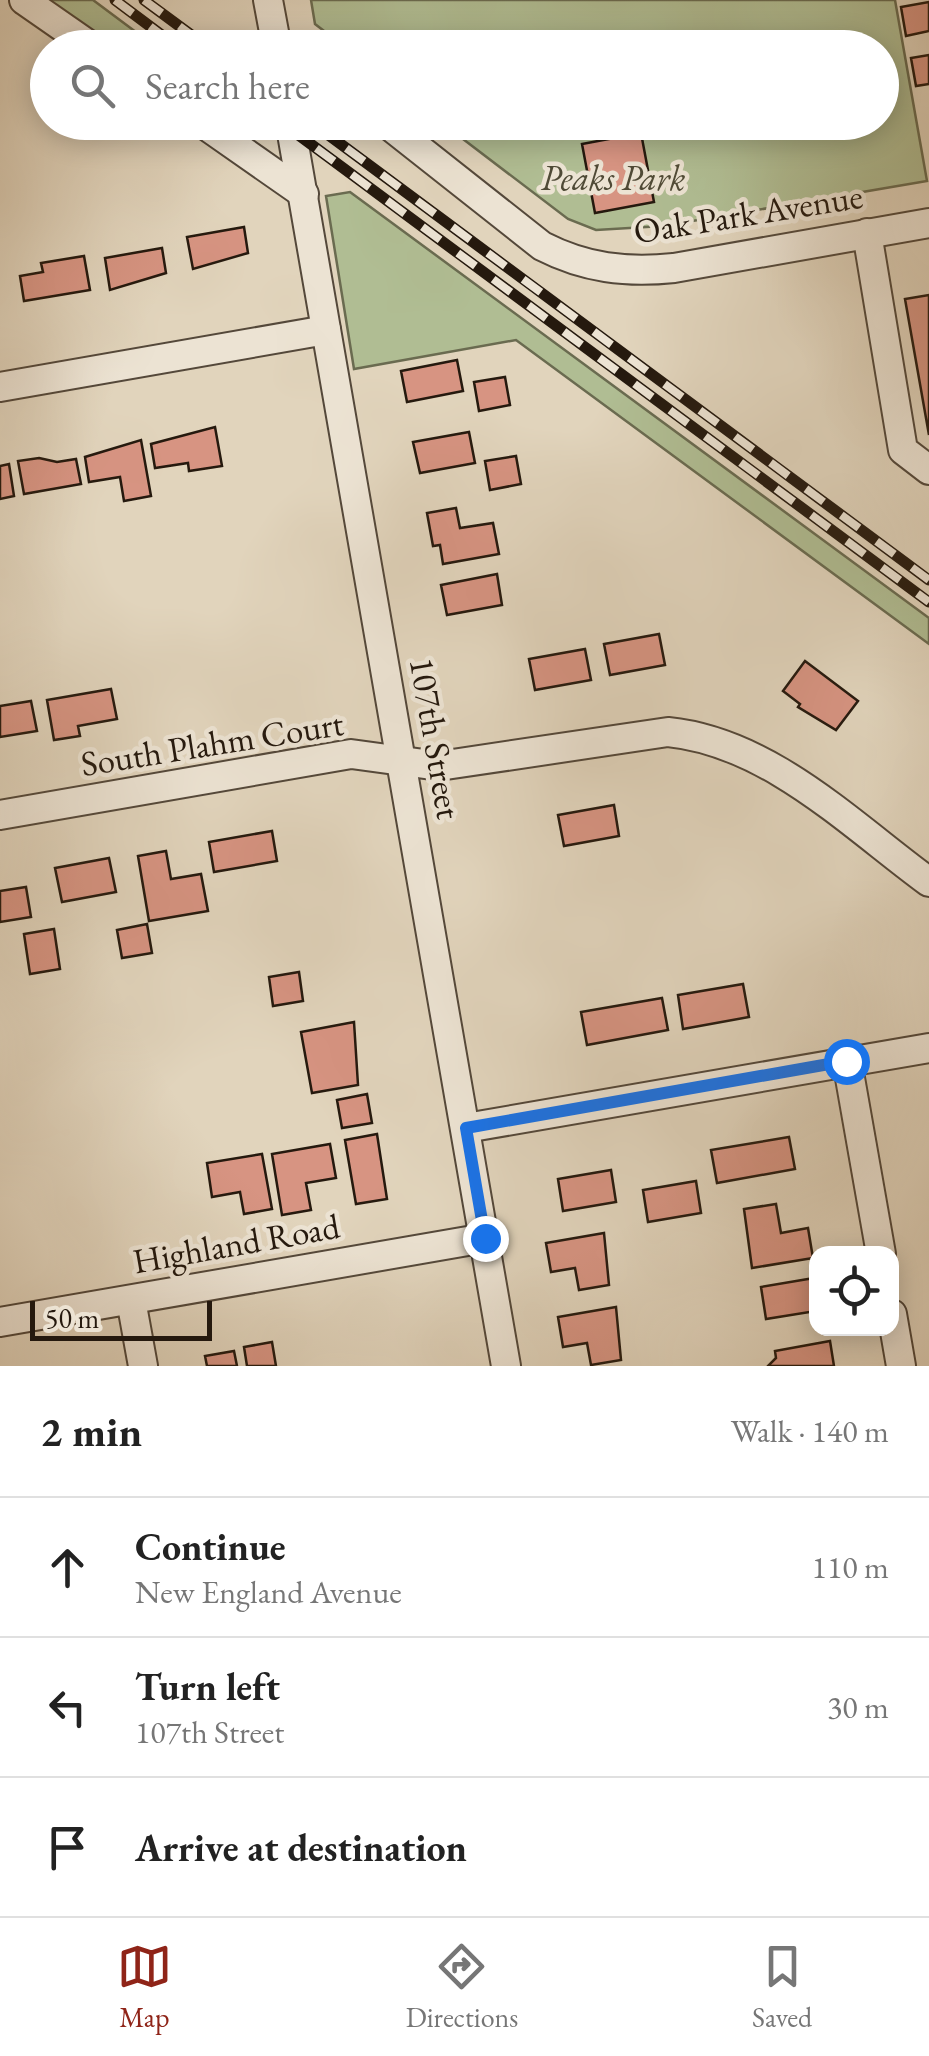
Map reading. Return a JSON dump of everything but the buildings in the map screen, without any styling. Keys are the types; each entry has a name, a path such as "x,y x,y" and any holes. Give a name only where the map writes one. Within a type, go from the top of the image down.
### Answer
{"street":[{"path":"24,0 67,30"},
{"path":"268,0 277,30"},
{"path":"227,140 304,194"},
{"name":"107th Street","path":"294,140 506,1366"},
{"name":"Oak Park Avenue","path":"409,140 542,246 568,260 601,268 636,272 674,268 929,222"},
{"path":"868,233 903,450 929,470"},
{"path":"0,387 326,330"},
{"name":"South Plahm Court","path":"0,815 350,754 439,766 668,732 704,736 776,769 929,882"},
{"path":"466,1128 929,1048"},
{"path":"846,1061 880,1246"},
{"name":"Highland Road","path":"0,1322 485,1238"},
{"path":"131,1300 142,1366"},
{"path":"896,1336 901,1366"}],"green space":[{"path":"48,0 93,0 133,30 89,30"},
{"name":"Peaks Park","path":"311,0 895,0 927,181 663,226 596,230 568,219 464,140 899,140 899,30 323,30 315,24"},
{"path":"350,192 929,618 929,644 516,340 354,369 326,196"}],"railway":[{"path":"115,0 155,30"},
{"path":"144,0 185,30"},
{"path":"305,140 929,602"},
{"path":"335,140 929,580"}],"route":[{"path":"485,1238 466,1128 846,1061"}]}
